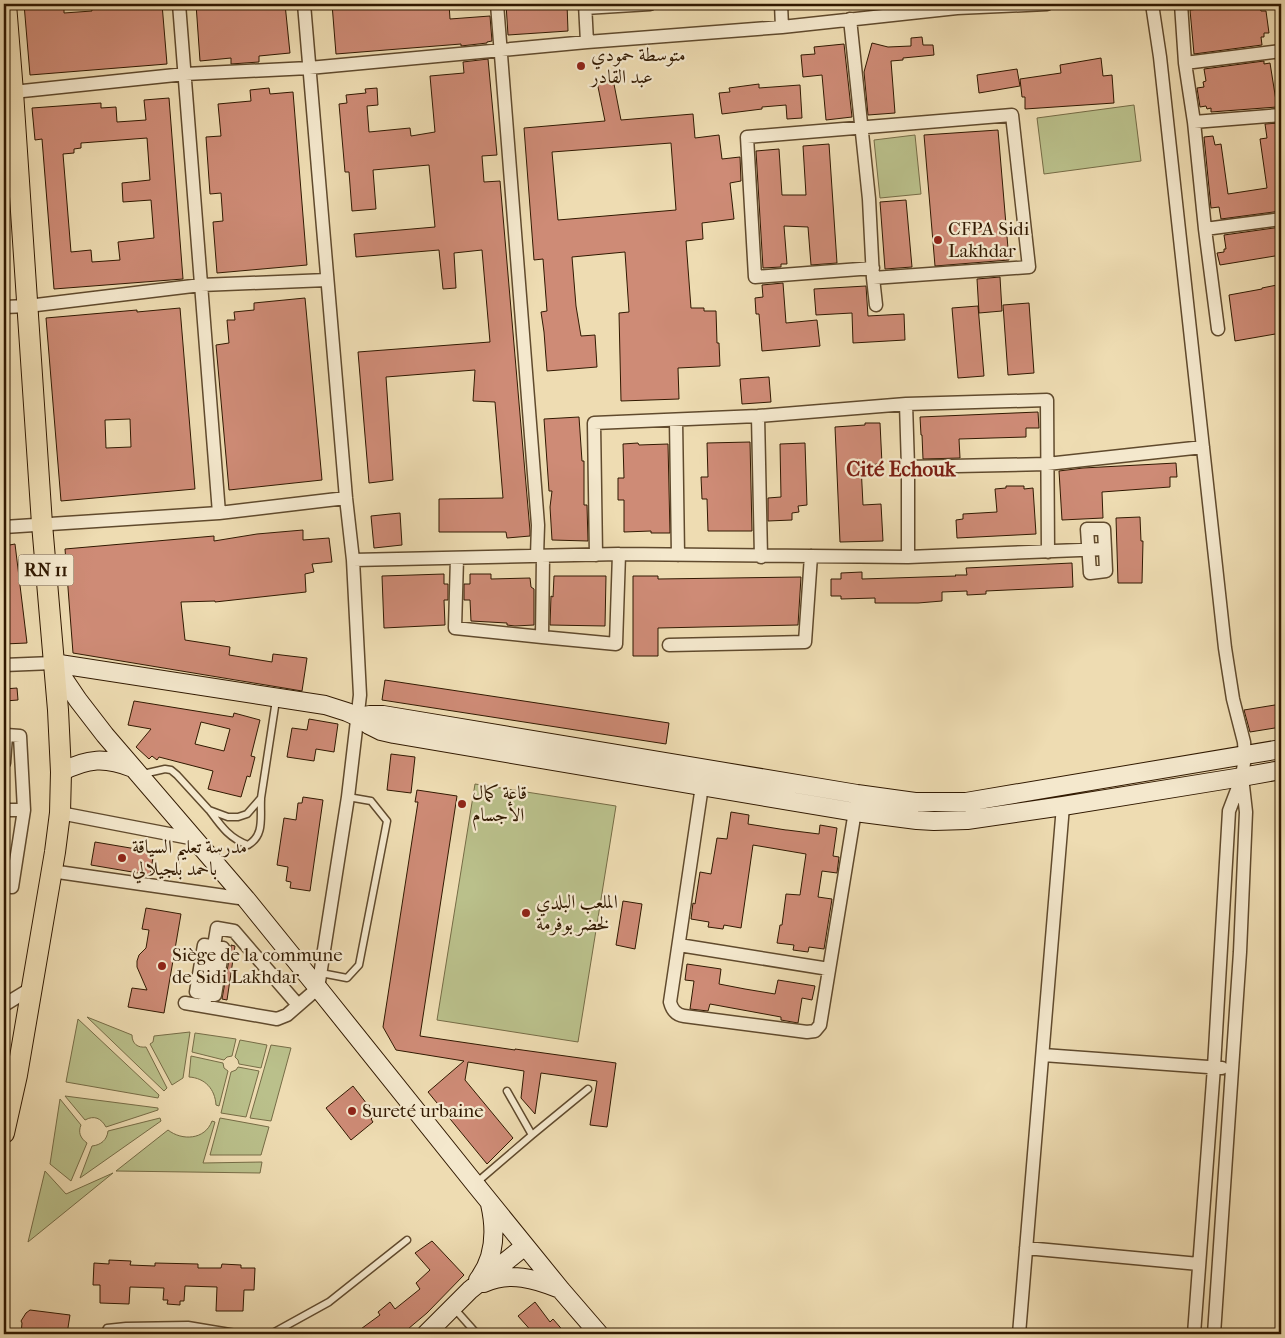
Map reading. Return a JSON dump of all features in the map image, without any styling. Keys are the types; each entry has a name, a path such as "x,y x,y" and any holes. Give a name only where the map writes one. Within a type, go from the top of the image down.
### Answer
{"main road":[{"name":"RN 11","path":"4,1133 17,1075 51,871 60,813 61,772 28,306 9,92 6,4"},
{"path":"53,664 336,707 358,717 369,725 394,734 855,812 918,820 967,820 1281,770"},
{"path":"53,664 78,700 136,772 319,980 475,1184 599,1334"},
{"path":"358,717 370,715 383,716 915,802 966,802 1281,749"},
{"path":"61,772 89,760 104,760 119,763 136,772"},
{"path":"426,1334 470,1290 482,1275 489,1258 493,1239 493,1220 489,1201"},
{"path":"470,1290 525,1246"},
{"path":"470,1290 487,1282 506,1277 525,1277 561,1290"}],"street":[{"path":"179,4 219,513"},
{"path":"185,1003 205,1000 215,995 223,948 204,945 196,992 205,1000 277,1019 298,1005 319,980 348,798 358,717 360,689 353,560 346,498 304,4"},
{"path":"497,4 538,525 542,637"},
{"path":"587,42 585,6 650,4"},
{"path":"781,4 782,27"},
{"path":"9,92 185,74 309,68 587,42 782,27 957,6 1047,4"},
{"path":"1152,4 1160,57 1227,664 1233,699 1244,742 1245,756 1242,777 1246,812 1240,952 1214,1334"},
{"path":"1181,4 1185,63 1194,122 1218,329"},
{"path":"850,19 869,199 876,305"},
{"path":"1185,63 1281,51"},
{"path":"1012,115 1029,267 873,273 755,277 747,138 1012,115"},
{"path":"1194,122 1281,115"},
{"path":"1205,229 1281,219"},
{"path":"4,307 28,306 201,285 327,280"},
{"path":"596,555 594,423 758,416 906,404 1047,400 1048,552"},
{"path":"906,404 908,557"},
{"path":"758,416 761,556"},
{"path":"676,420 678,555"},
{"path":"908,467 1047,464 1203,447"},
{"path":"4,527 219,513 346,498"},
{"path":"1104,528 1106,572 1090,572 1089,550 1087,529 1104,528"},
{"path":"353,560 619,554 908,557 1105,549"},
{"path":"457,558 455,628 616,644 619,554"},
{"path":"669,645 805,642 811,556"},
{"path":"4,664 53,664"},
{"path":"4,763 6,735 20,736 24,810 12,887 4,886"},
{"path":"1194,1334 1214,1067 1229,811 1242,777"},
{"path":"702,786 670,1002 671,1006 676,1013 684,1016 811,1032 815,1031 820,1025 857,794"},
{"path":"1019,1334 1063,806"},
{"path":"4,810 24,810"},
{"path":"60,813 195,839"},
{"path":"51,871 246,899"},
{"path":"214,947 217,928 234,931 298,1005"},
{"path":"679,945 829,969"},
{"path":"4,1005 32,988"},
{"path":"1043,1055 1232,1069"},
{"path":"1026,1248 1199,1264"}],"lane":[{"path":"136,772 171,770 178,775 226,832 239,842 248,845 255,841 261,831 261,798 277,697"},
{"path":"209,810 228,817 238,818 248,814 261,798"},
{"path":"319,980 347,978 359,965 387,822 371,801 348,798"},
{"path":"475,1184 588,1089"},
{"path":"508,1091 532,1135"},
{"path":"271,1334 329,1302 407,1240"},
{"path":"453,1307 477,1334"},
{"path":"104,1334 107,1328 179,1325 242,1334"}],"green space":[{"path":"1134,105 1141,161 1044,174 1037,118"},
{"path":"915,135 921,194 880,198 874,140"},
{"name":"الملعب البلدي لخضر بوفرمة","path":"475,784 616,806 578,1042 437,1020"},
{"path":"87,1017 132,1035 136,1045 146,1047 167,1088 164,1091"},
{"path":"78,1019 159,1095 158,1098 66,1082"},
{"path":"190,1032 183,1078 172,1085 150,1044 153,1042 154,1036"},
{"path":"195,1033 236,1039 232,1056 224,1060 192,1052"},
{"path":"240,1040 267,1045 261,1068 239,1064 235,1057"},
{"path":"271,1045 291,1048 271,1121 250,1118"},
{"path":"191,1056 223,1063 224,1068 228,1071 219,1106 216,1105 214,1094 208,1085 200,1080 189,1077"},
{"path":"238,1067 259,1071 246,1117 221,1113 231,1072"},
{"path":"65,1096 158,1108 158,1110 106,1127 97,1118 85,1120"},
{"path":"60,1099 81,1125 80,1135 87,1143 71,1181 50,1164"},
{"path":"160,1118 161,1121 80,1178 92,1146 103,1142 108,1131"},
{"path":"220,1118 269,1127 261,1155 210,1155"},
{"path":"212,1121 215,1122 203,1163 262,1162 260,1173 116,1171 168,1130 180,1136 193,1137 204,1132"},
{"path":"45,1171 66,1194 113,1173 28,1242"}],"building":[{"path":"24,4 64,4 64,13 92,11 91,4 162,4 167,64 30,75"},
{"path":"196,4 285,4 290,53 259,56 259,62 231,64 231,58 200,61"},
{"path":"332,4 449,4 450,19 490,16 492,41 461,46 461,44 336,54"},
{"path":"506,4 567,4 568,31 508,35"},
{"path":"1256,4 1257,8 1260,8 1261,11 1266,11 1269,33 1264,33 1264,37 1261,37 1262,45 1194,54 1190,10"},
{"path":"922,37 923,45 933,45 934,55 891,61 895,113 868,115 864,72 872,43 888,47 911,46 911,38"},
{"path":"844,44 852,117 826,120 822,75 803,77 801,55 815,54 814,47"},
{"path":"1101,58 1103,76 1112,75 1114,103 1025,109 1025,97 1022,97 1020,79 1061,73 1060,65"},
{"path":"488,59 497,155 482,156 484,182 500,181 530,531 530,536 507,538 506,532 439,532 439,499 503,498 495,402 473,401 475,370 386,377 393,480 369,483 358,352 490,342 482,250 454,253 456,288 443,289 439,250 356,257 354,234 435,227 429,165 373,170 376,209 352,211 349,172 345,172 339,104 347,103 346,95 366,93 365,89 377,88 378,105 367,106 369,132 410,128 411,136 435,132 430,76 464,73 463,62"},
{"path":"1264,61 1264,64 1270,63 1277,107 1211,112 1211,108 1207,109 1206,106 1200,107 1197,88 1204,87 1203,82 1206,81 1204,69"},
{"path":"1017,69 1020,86 979,93 977,75"},
{"path":"613,79 621,120 693,114 695,138 719,135 722,159 740,157 741,181 730,183 734,219 702,223 703,239 686,241 691,308 704,308 704,311 716,311 720,366 678,368 679,399 621,401 619,313 629,312 625,252 572,257 576,306 581,336 595,335 597,367 547,371 541,312 547,311 543,259 534,260 524,128 605,121 597,82","holes":["671,143 676,210 558,220 552,152"]},
{"path":"759,84 759,88 800,85 802,118 787,119 786,105 722,114 719,93 730,92 729,88"},
{"path":"269,88 270,94 293,92 307,265 217,273 213,222 223,221 221,193 210,194 206,137 221,136 218,104 251,101 250,90"},
{"path":"169,98 183,279 54,289 42,139 35,140 32,108 101,103 101,108 116,107 117,122 146,120 144,100","holes":["147,138 150,180 122,183 123,202 151,200 154,238 118,242 120,260 92,262 91,250 71,252 63,154 74,153 74,149 81,148 81,143"]},
{"path":"1279,123 1281,142 1281,211 1221,219 1219,207 1211,208 1204,137 1213,136 1215,145 1221,144 1228,194 1267,188 1260,139 1267,138 1265,124"},
{"path":"998,130 1009,260 935,266 924,135"},
{"path":"829,144 837,263 811,265 808,227 784,226 787,264 781,264 781,267 763,268 756,151 779,149 782,195 806,195 803,146"},
{"path":"906,200 912,267 885,269 880,202"},
{"path":"1281,227 1281,255 1220,265 1217,253 1224,252 1224,249 1226,249 1224,235"},
{"path":"1000,277 1002,311 979,313 977,279"},
{"path":"783,283 786,323 817,320 820,346 762,351 759,314 756,314 755,298 763,297 762,285"},
{"path":"1277,285 1279,298 1281,298 1281,333 1235,341 1229,295"},
{"path":"866,286 868,316 904,314 905,340 853,343 852,313 816,315 814,289"},
{"path":"305,298 322,480 229,490 216,345 229,343 227,320 235,320 234,312 254,310 254,303"},
{"path":"1029,303 1034,373 1008,375 1003,305"},
{"path":"978,306 984,376 958,378 952,308"},
{"path":"180,308 195,489 61,501 46,318 137,310 137,312","holes":["130,419 131,447 106,448 105,420"]},
{"path":"769,377 771,402 742,404 740,379"},
{"path":"1038,412 1039,428 1026,428 1026,437 959,439 960,458 923,459 920,417"},
{"path":"579,417 582,461 584,461 584,505 587,505 588,541 552,540 550,507 552,491 549,491 544,419"},
{"path":"865,423 880,423 882,464 861,465 863,505 881,504 883,541 840,542 835,427 865,425"},
{"path":"750,442 752,531 708,531 707,499 702,499 701,477 708,477 707,443"},
{"path":"638,443 639,445 668,444 670,533 651,533 651,531 624,532 624,500 618,500 618,478 624,478 623,444"},
{"path":"805,443 807,505 798,506 799,512 792,513 792,520 768,521 768,498 781,497 780,444"},
{"path":"1176,463 1177,477 1170,477 1170,487 1102,492 1103,518 1062,520 1059,471"},
{"path":"1006,486 1024,486 1024,489 1033,488 1036,534 957,538 956,520 963,519 963,514 997,512 995,489 1006,488"},
{"path":"400,513 402,545 374,548 371,516"},
{"path":"1140,517 1141,541 1143,541 1142,583 1118,583 1116,518"},
{"path":"303,530 303,540 329,538 332,562 312,564 314,572 305,574 306,592 215,602 181,602 185,640 230,647 229,655 272,662 273,654 307,658 302,691 73,653 65,549 214,536 214,541 257,534"},
{"path":"15,544 27,643 4,644 4,546"},
{"path":"1072,563 1073,587 986,591 986,594 967,595 967,591 942,592 942,601 918,603 875,603 875,598 841,599 841,596 831,596 831,579 841,579 841,573 862,572 862,579 956,576 967,575 966,568"},
{"path":"444,574 444,584 448,584 448,600 444,600 445,625 384,628 382,576"},
{"path":"470,574 491,574 491,579 530,578 531,587 534,589 534,625 515,626 507,625 507,623 471,621 470,600 464,600 464,584 470,584"},
{"path":"554,576 606,576 605,626 550,625"},
{"path":"633,576 658,576 658,579 801,577 798,625 658,628 658,656 633,656"},
{"path":"385,680 669,723 666,744 382,700"},
{"path":"17,688 18,700 5,701 4,689"},
{"path":"134,701 233,717 234,713 260,720 251,756 255,757 250,777 247,776 241,797 208,789 213,771 159,757 157,760 152,756 149,759 136,747 151,729 128,725","holes":["201,722 230,729 224,751 195,744"]},
{"path":"1281,704 1281,727 1250,732 1244,710"},
{"path":"309,719 338,724 334,752 316,749 314,761 287,757 292,728 307,730"},
{"path":"391,754 415,757 411,793 387,790"},
{"path":"417,790 457,796 420,1036 616,1063 607,1127 590,1125 597,1081 541,1073 535,1114 521,1098 524,1071 468,1062 465,1080 513,1138 487,1164 428,1092 464,1061 396,1050 383,1027 418,802 415,802"},
{"path":"303,797 323,800 310,891 290,888 291,882 286,881 288,867 277,865 284,818 296,820 298,803 302,803"},
{"path":"731,812 749,815 748,824 786,830 819,834 820,825 837,828 833,856 839,857 837,873 822,871 818,897 832,899 824,949 809,947 808,952 793,950 794,945 777,943 780,925 782,925 786,894 800,895 806,854 753,845 741,928 724,925 723,929 708,927 709,922 691,919 700,872 711,874 717,838 727,839"},
{"path":"95,842 154,852 150,875 91,865"},
{"path":"623,901 642,904 635,949 616,945"},
{"path":"146,908 181,914 164,1013 128,1007 132,988 147,990 137,967 139,955 146,948 149,930 142,929"},
{"path":"231,945 235,946 227,1000 222,999"},
{"path":"687,964 721,969 719,984 745,989 775,994 778,980 815,986 812,1000 802,998 798,1023 781,1020 781,1017 710,1004 708,1011 690,1009 694,981 685,980"},
{"path":"353,1086 374,1113 372,1114 374,1116 371,1119 373,1122 351,1140 326,1108"},
{"path":"432,1241 464,1275 427,1313 402,1334 354,1334 380,1315 378,1312 390,1302 395,1309 420,1289 416,1283 430,1270 415,1253"},
{"path":"109,1260 131,1261 130,1265 155,1266 155,1263 198,1264 198,1268 221,1268 222,1264 241,1265 241,1268 255,1268 254,1290 244,1290 243,1311 216,1311 217,1287 185,1286 184,1301 180,1301 180,1305 167,1304 168,1300 163,1300 164,1288 130,1287 129,1304 100,1303 100,1285 93,1285 94,1263 109,1264"},
{"path":"535,1302 550,1322 553,1319 566,1334 534,1334 518,1316"},
{"path":"30,1310 70,1315 67,1334 21,1334 21,1321"}],"place":[{"name":"متوسطة حمودي عبد القادر","path":"581,66"},
{"name":"CFPA Sidi Lakhdar","path":"938,240"},
{"name":"قاعة كمال الأجسام","path":"462,804"},
{"name":"مدرسة تعليم السياقة باحمد بلجيلالي","path":"122,858"},
{"name":"الملعب البلدي لخضر بوفرمة","path":"526,913"},
{"name":"Siège de la commune de Sidi Lakhdar","path":"162,966"},
{"name":"Sureté urbaine","path":"352,1111"}],"district":[{"name":"Cité Echouk","path":"901,469"}]}
